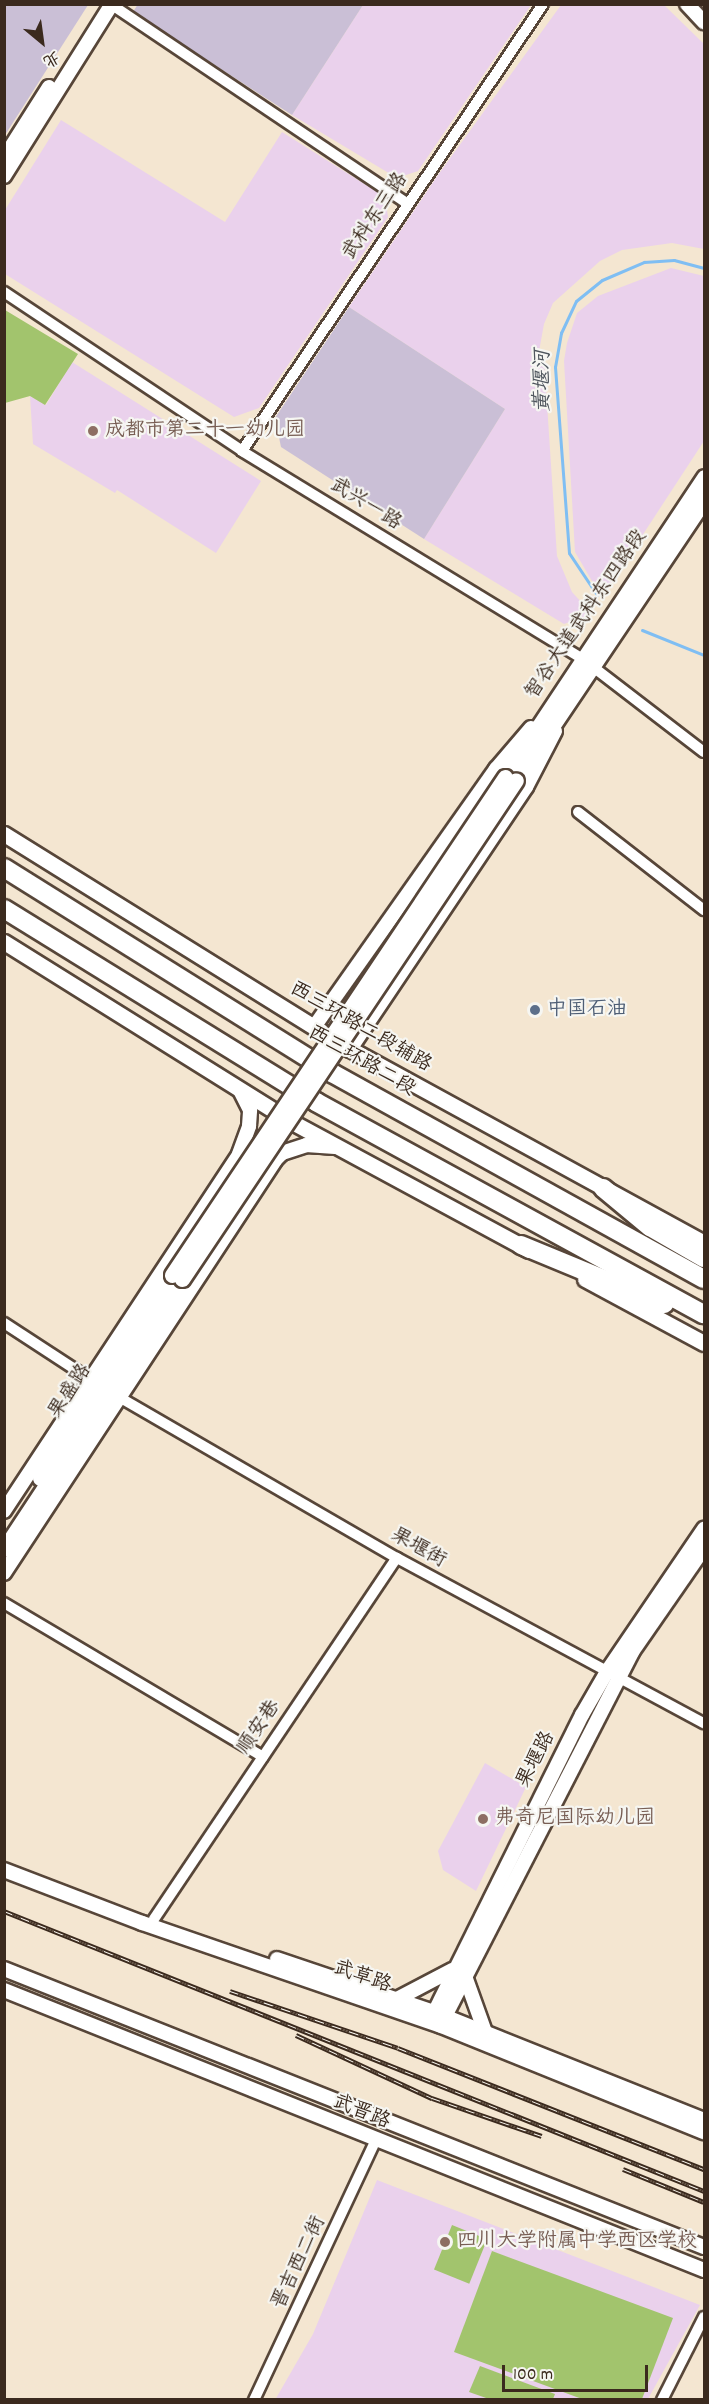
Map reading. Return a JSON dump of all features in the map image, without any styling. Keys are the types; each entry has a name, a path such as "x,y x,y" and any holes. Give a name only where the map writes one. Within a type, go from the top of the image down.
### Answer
{"highway":[{"name":"西三环路二段","path":"4,868 332,1073 705,1279"},
{"path":"4,909 316,1102 705,1314"},
{"path":"603,1188 650,1227 705,1258"},
{"path":"521,1245 705,1320"}],"main road":[{"name":"智谷大道武科东四路段","path":"588,665 705,477"},
{"name":"智谷大道武科东四路段","path":"510,778 550,706 588,665 705,500"},
{"path":"510,778 567,709 588,665"},
{"name":"果盛路","path":"4,1532 43,1483 177,1277 510,778"},
{"name":"西三环路二段辅路","path":"4,834 350,1049 705,1244"},
{"path":"4,942 240,1090 340,1148 705,1342"},
{"path":"4,1550 43,1483"}],"street":[{"name":"武科东三路","path":"242,451 543,4"},
{"path":"687,4 705,22"},
{"path":"109,5 407,203"},
{"path":"4,158 109,5"},
{"path":"4,177 109,5"},
{"name":"武兴一路","path":"4,292 242,451 588,665 705,752"},
{"path":"314,1027 496,769 550,706"},
{"path":"350,1049 526,787 567,709"},
{"path":"578,812 705,910"},
{"path":"6,1509 239,1154 249,1126 250,1110 240,1090"},
{"path":"4,1573 274,1160 282,1153 306,1144 340,1148"},
{"path":"4,1323 90,1379"},
{"name":"果堰街","path":"119,1397 397,1558 705,1723"},
{"path":"33,1530 43,1483 66,1415"},
{"path":"6,1509 43,1483 93,1437"},
{"name":"果堰路","path":"437,2019 613,1673 705,1529"},
{"name":"果堰路","path":"613,1673 705,1548"},
{"name":"顺安巷","path":"154,1919 397,1558"},
{"path":"4,1603 263,1757"},
{"name":"武草路","path":"4,1862 154,1919 397,1999 437,2019 705,2132"},
{"name":"武草路","path":"4,1870 142,1923 437,2019 485,2032 705,2120"},
{"name":"武晋路","path":"4,1970 705,2247"},
{"path":"397,1999 459,1973 485,2032"},
{"name":"武晋路","path":"4,1990 705,2270"},
{"name":"晋吉西二街","path":"254,2400 376,2140"},
{"path":"662,2400 705,2317"}],"shaded area":[{"path":"138,4 363,5 292,115 133,12"},
{"path":"4,5 88,5 5,135"},
{"path":"363,5 531,5 418,171 397,178 292,115"},
{"path":"561,5 664,5 704,44 704,249 672,243 622,250 600,261 553,303 544,324 538,357 544,358 557,556 572,592 592,614 564,624 424,539 505,409 349,307 438,175"},
{"path":"61,120 225,222 282,132 385,197 388,217 259,408 234,417 5,274 5,210"},
{"path":"671,268 704,276 704,441 606,591 592,581 575,552 564,361 567,343 577,313 598,296"},
{"path":"349,307 505,409 424,539 281,447 275,418"},
{"path":"72,362 261,481 216,553 117,490 115,493 33,444 30,396 46,405"},
{"name":"弗奇尼国际幼儿园","path":"485,1763 526,1787 476,1891 443,1870 438,1851"},
{"name":"四川大学附属中学西区学校","path":"377,2180 700,2305 648,2399 275,2400 313,2334"}],"green space":[{"path":"5,310 78,354 45,405 30,396 5,403"},
{"path":"452,2225 487,2239 469,2284 434,2270"},
{"path":"492,2251 673,2318 642,2399 582,2399 454,2352"},
{"path":"480,2366 555,2394 553,2399 489,2399 469,2392"}],"waterway":[{"name":"黄堰河","path":"597,595 569,553 555,367 561,333 576,301 602,280 644,262 674,260 704,268"},
{"name":"黄堰河","path":"642,630 704,655"}],"railway":[{"path":"4,1911 704,2191"},
{"path":"230,1991 398,2048 704,2169"},
{"path":"296,2035 432,2098 542,2136"},
{"path":"623,2169 704,2202"}],"place":[{"name":"成都市第二十一幼儿园","path":"93,431"},
{"name":"中国石油","path":"535,1010"},
{"name":"弗奇尼国际幼儿园","path":"483,1819"},
{"name":"四川大学附属中学西区学校","path":"445,2242"}]}
